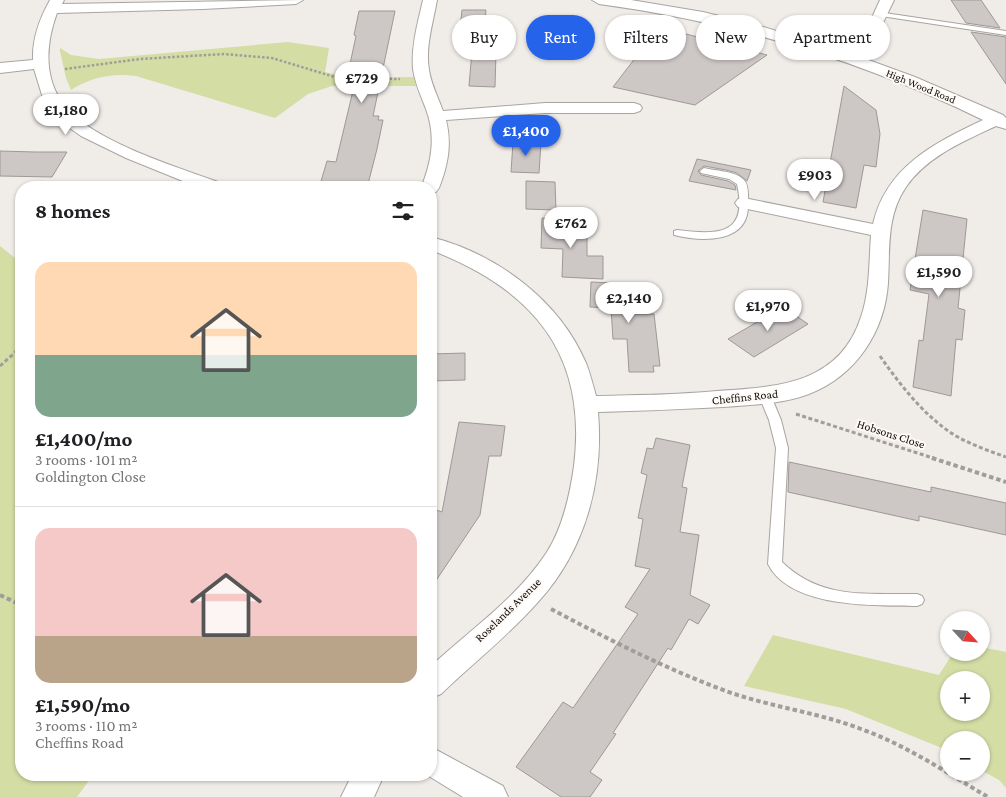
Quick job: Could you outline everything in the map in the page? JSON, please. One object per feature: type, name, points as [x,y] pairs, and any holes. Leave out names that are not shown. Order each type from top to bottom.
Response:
[{"type":"street","points":[[200,181],[124,151],[70,120],[58,108],[41,69],[41,37],[44,25],[54,4],[203,5],[296,0]]},
{"type":"street","points":[[430,0],[421,50],[424,79],[441,129],[437,170],[433,181]]},
{"type":"street","name":"High Wood Road","points":[[599,0],[653,4],[775,37]]},
{"type":"street","points":[[881,14],[887,0]]},
{"type":"street","name":"High Wood Road","points":[[851,60],[917,84],[1001,122]]},
{"type":"street","points":[[0,68],[41,69]]},
{"type":"street","points":[[437,116],[546,108],[634,108]]},
{"type":"street","name":"Cheffins Road","points":[[587,404],[767,401],[786,392],[821,380],[847,359],[865,335],[877,299],[880,232],[891,198],[905,176],[940,148],[1001,122]]},
{"type":"street","points":[[744,204],[880,232]]},
{"type":"street","name":"Roselands Avenue","points":[[437,245],[456,252],[498,273],[516,285],[546,315],[573,355],[579,371],[587,404],[588,448],[586,469],[576,512],[556,558],[527,595],[437,679]]},
{"type":"street","points":[[437,765],[492,797]]},
{"type":"street","points":[[357,797],[366,781]]},
{"type":"lane","points":[[881,14],[1006,33]]},
{"type":"lane","points":[[677,233],[708,237],[726,234],[733,230],[742,219],[744,204],[743,186],[738,179],[704,171]]},
{"type":"lane","points":[[767,401],[779,433],[782,448],[775,564],[790,580],[820,593],[856,599],[917,600]]},
{"type":"path","points":[[41,69],[140,59],[224,54],[272,58],[338,78],[424,79]]},
{"type":"path","points":[[865,335],[900,384],[937,422],[956,436],[1006,457]]},
{"type":"path","points":[[1,364],[15,352]]},
{"type":"path","name":"Hobsons Close","points":[[767,401],[1006,482]]},
{"type":"path","points":[[0,595],[15,602]]},
{"type":"path","points":[[527,595],[596,634],[723,690],[742,697],[834,719],[886,740],[938,767],[988,797]]},
{"type":"green space","points":[[288,42],[329,48],[325,72],[351,78],[414,77],[416,86],[332,86],[308,94],[275,118],[136,76],[102,77],[71,90],[66,78],[60,51],[60,48],[71,55],[99,59]]},
{"type":"green space","points":[[0,246],[15,258],[15,781],[89,781],[77,797],[0,797]]},
{"type":"green space","points":[[773,635],[939,675],[940,673],[940,721],[990,721],[990,671],[942,671],[948,661],[990,661],[990,649],[1006,652],[1006,788],[999,780],[990,775],[990,731],[940,731],[940,747],[846,709],[744,686]]},
{"type":"building","points":[[951,0],[981,0],[1000,28],[966,23]]},
{"type":"building","points":[[462,10],[486,10],[485,15],[461,15]]},
{"type":"building","points":[[359,11],[395,11],[373,116],[379,116],[378,120],[383,120],[377,149],[369,181],[321,181],[327,161],[336,162],[356,78],[347,78],[356,36],[354,35]]},
{"type":"building","points":[[971,32],[1006,37],[1006,84]]},
{"type":"building","points":[[686,34],[696,37],[696,60],[760,60],[695,105],[613,87],[634,60],[686,60]]},
{"type":"building","points":[[471,60],[496,60],[495,87],[469,86]]},
{"type":"building","points":[[844,86],[876,110],[880,134],[876,167],[864,165],[856,208],[823,202]]},
{"type":"building","points":[[513,142],[541,142],[539,173],[511,172]]},
{"type":"building","points":[[0,151],[67,152],[52,177],[0,176]]},
{"type":"building","points":[[697,159],[751,170],[747,181],[737,173],[726,170],[704,166],[698,171],[701,175],[728,181],[735,185],[736,190],[689,181]]},
{"type":"building","points":[[526,181],[555,182],[556,210],[526,209]]},
{"type":"building","points":[[923,210],[967,219],[958,308],[965,310],[962,340],[956,339],[951,396],[913,387],[919,340],[923,341],[929,294],[910,290]]},
{"type":"building","points":[[542,218],[572,218],[572,236],[587,236],[587,256],[603,256],[603,279],[562,277],[563,249],[541,248]]},
{"type":"building","points":[[591,282],[633,284],[635,314],[654,314],[660,366],[653,366],[654,372],[629,372],[627,339],[613,339],[611,308],[590,307]]},
{"type":"building","points":[[783,307],[808,324],[754,357],[728,339]]},
{"type":"building","points":[[465,353],[465,380],[437,381],[437,354]]},
{"type":"building","points":[[459,422],[505,426],[501,456],[489,456],[480,515],[437,579],[437,510],[442,512]]},
{"type":"building","points":[[656,438],[690,445],[682,487],[687,488],[680,532],[699,535],[690,595],[710,605],[698,624],[689,619],[671,650],[668,648],[613,733],[616,734],[590,772],[602,780],[590,797],[561,797],[516,767],[563,702],[573,708],[638,614],[625,607],[650,569],[635,566],[643,519],[638,518],[647,475],[641,473],[647,448],[653,449]]},
{"type":"building","points":[[789,462],[931,492],[931,487],[1006,503],[1006,535],[919,516],[919,521],[788,492]]}]
